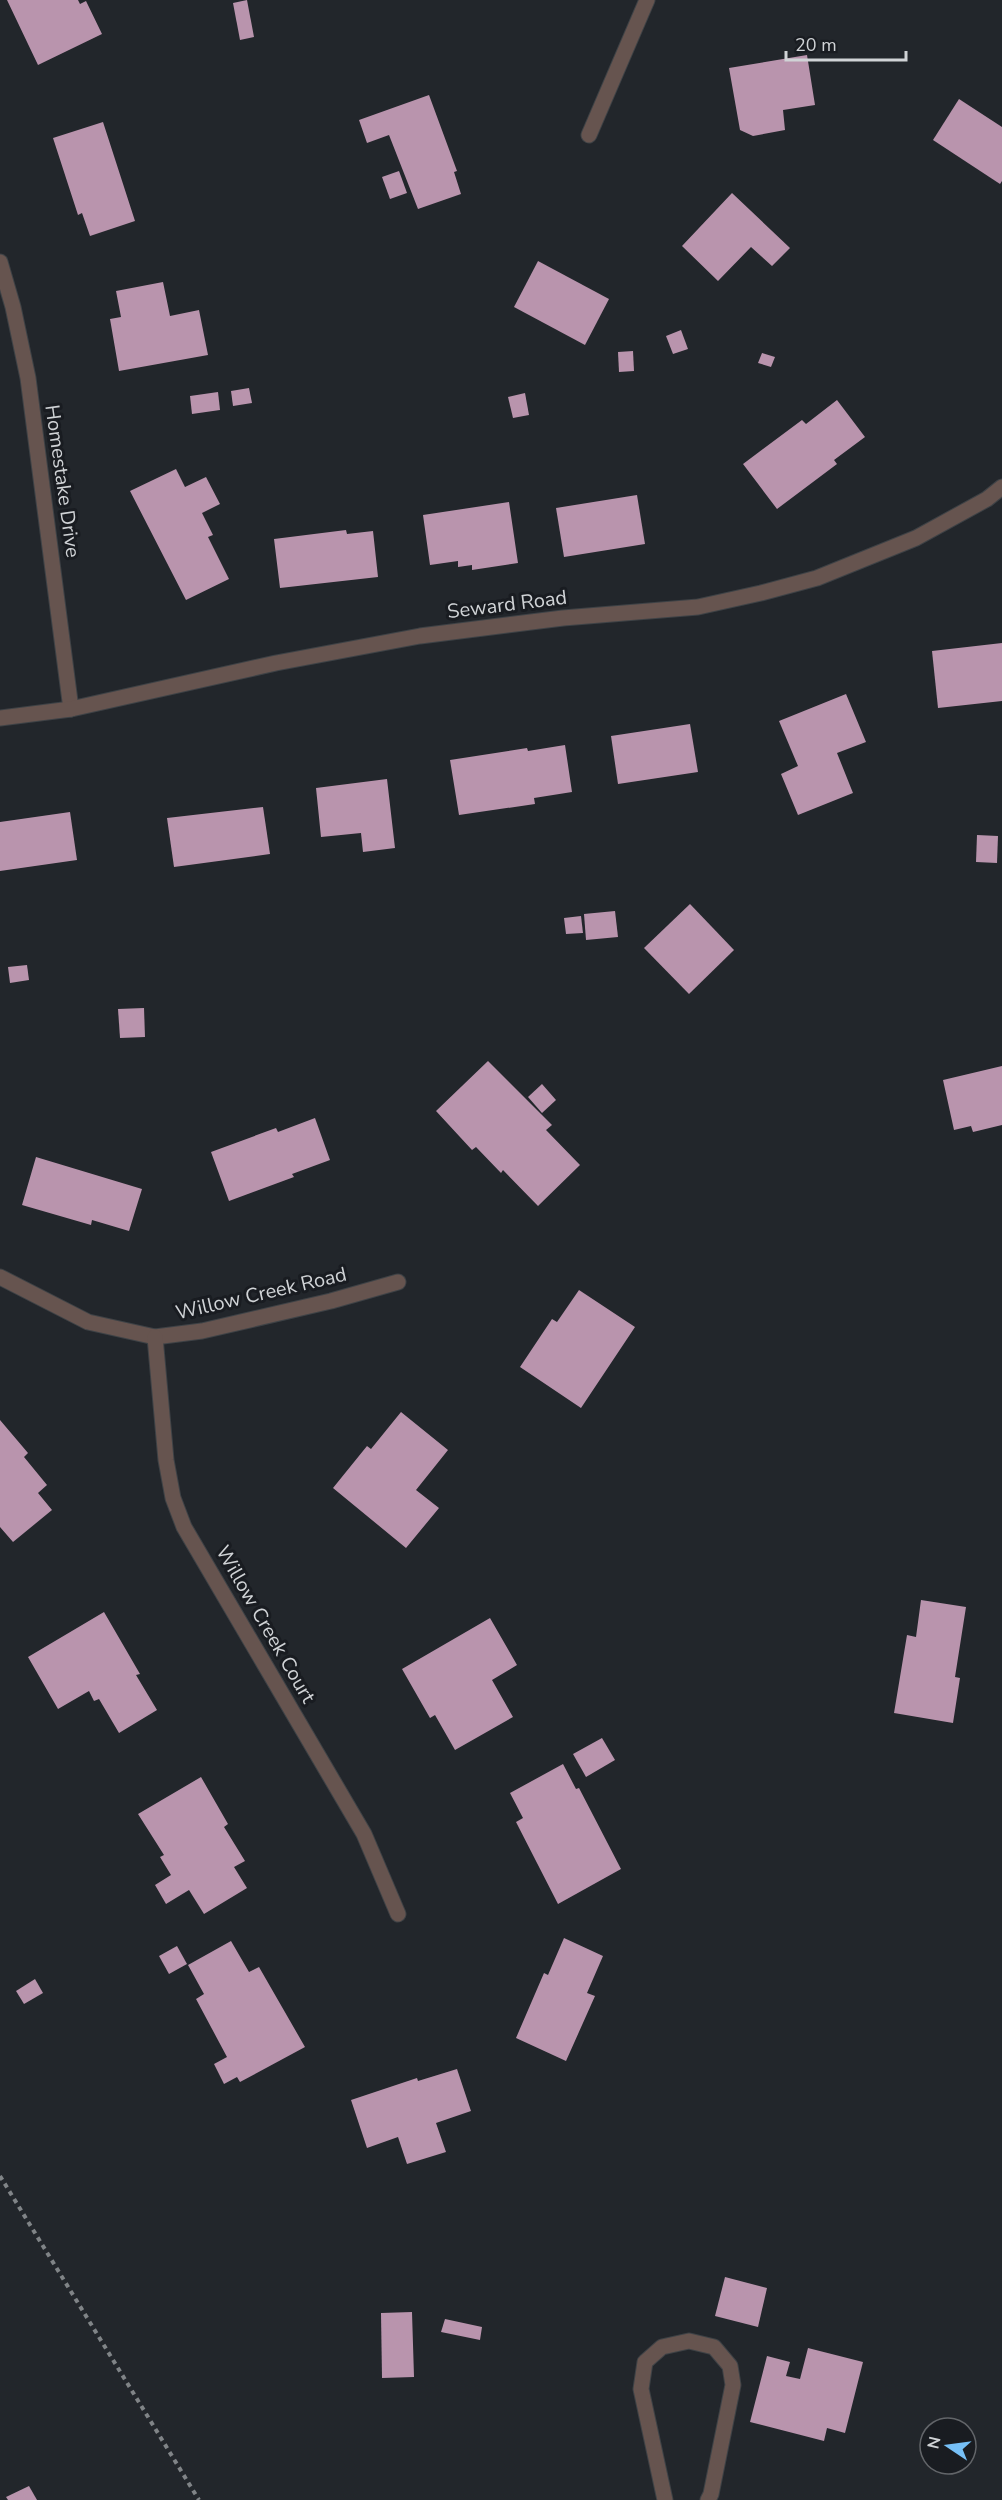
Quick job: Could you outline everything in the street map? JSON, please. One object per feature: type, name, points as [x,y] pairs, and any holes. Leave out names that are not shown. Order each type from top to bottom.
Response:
[{"type":"street","points":[[589,135],[647,0]]},
{"type":"street","name":"Homestake Drive","points":[[0,262],[13,307],[28,378],[71,709]]},
{"type":"street","name":"Seward Road","points":[[0,718],[71,709],[276,663],[420,636],[563,618],[698,607],[761,593],[817,578],[916,538],[987,499],[1002,487]]},
{"type":"street","name":"Willow Creek Road","points":[[0,1277],[88,1322],[155,1337],[235,1324],[398,1282]]},
{"type":"street","name":"Willow Creek Court","points":[[155,1337],[161,1382],[166,1460],[173,1498],[184,1527],[364,1834],[398,1914]]},
{"type":"street","points":[[665,2500],[641,2389],[645,2362],[662,2347],[689,2342],[714,2347],[730,2366],[733,2385],[708,2500]]},
{"type":"path","points":[[0,2176],[199,2500]]},
{"type":"building","points":[[7,0],[78,0],[80,4],[86,1],[102,34],[38,65]]},
{"type":"building","points":[[247,0],[254,37],[240,40],[233,3]]},
{"type":"building","points":[[807,55],[815,105],[783,110],[785,130],[753,136],[740,130],[729,68]]},
{"type":"building","points":[[429,95],[457,171],[454,172],[461,194],[418,209],[389,135],[367,143],[359,120]]},
{"type":"building","points":[[959,99],[1002,127],[1002,181],[1000,184],[933,140]]},
{"type":"building","points":[[103,122],[135,221],[90,236],[82,213],[78,215],[53,138]]},
{"type":"building","points":[[399,171],[407,193],[390,199],[382,177]]},
{"type":"building","points":[[732,193],[790,248],[772,266],[751,247],[718,281],[682,246]]},
{"type":"building","points":[[538,261],[609,299],[585,345],[514,307]]},
{"type":"building","points":[[163,282],[170,316],[199,310],[208,355],[119,371],[110,319],[121,317],[116,291]]},
{"type":"building","points":[[681,330],[688,349],[673,354],[666,336]]},
{"type":"building","points":[[633,351],[634,371],[619,372],[618,352]]},
{"type":"building","points":[[762,353],[775,357],[771,367],[758,363]]},
{"type":"building","points":[[249,388],[252,403],[233,406],[231,391]]},
{"type":"building","points":[[218,392],[220,410],[192,414],[190,396]]},
{"type":"building","points":[[525,393],[529,415],[513,418],[508,397]]},
{"type":"building","points":[[837,400],[865,437],[834,460],[837,464],[777,509],[743,464],[802,420],[806,424]]},
{"type":"building","points":[[176,469],[185,487],[206,477],[220,504],[202,513],[213,535],[208,537],[229,579],[186,600],[130,491]]},
{"type":"building","points":[[637,495],[645,544],[564,557],[556,508]]},
{"type":"building","points":[[509,502],[518,563],[472,570],[472,565],[458,567],[458,561],[430,565],[423,515]]},
{"type":"building","points":[[346,530],[347,534],[373,531],[378,577],[280,588],[274,539]]},
{"type":"building","points":[[1002,643],[1002,701],[938,708],[932,651]]},
{"type":"building","points":[[846,694],[866,742],[837,753],[853,793],[798,815],[781,774],[798,766],[779,721]]},
{"type":"building","points":[[690,724],[698,772],[618,784],[611,736]]},
{"type":"building","points":[[565,745],[572,792],[534,798],[535,804],[459,815],[450,760],[527,748],[528,751]]},
{"type":"building","points":[[387,779],[395,848],[363,852],[361,833],[321,837],[316,788]]},
{"type":"building","points":[[263,807],[270,854],[174,867],[167,818]]},
{"type":"building","points":[[70,812],[77,860],[0,871],[0,822]]},
{"type":"building","points":[[977,835],[998,836],[997,863],[976,862]]},
{"type":"building","points":[[690,904],[734,950],[689,994],[644,948]]},
{"type":"building","points":[[615,911],[618,937],[586,940],[584,914]]},
{"type":"building","points":[[581,916],[583,933],[566,934],[564,918]]},
{"type":"building","points":[[27,965],[29,980],[10,983],[8,967]]},
{"type":"building","points":[[144,1008],[145,1037],[120,1038],[118,1009]]},
{"type":"building","points":[[488,1061],[552,1125],[546,1130],[580,1165],[538,1206],[503,1170],[501,1173],[476,1147],[472,1150],[436,1111]]},
{"type":"building","points":[[1002,1066],[1002,1125],[973,1132],[971,1126],[954,1130],[943,1080]]},
{"type":"building","points":[[542,1084],[556,1100],[542,1113],[528,1097]]},
{"type":"building","points":[[315,1118],[330,1160],[292,1174],[294,1177],[229,1201],[211,1152],[276,1128],[278,1132]]},
{"type":"building","points":[[36,1157],[142,1189],[129,1231],[92,1220],[91,1225],[22,1205]]},
{"type":"building","points":[[579,1290],[635,1327],[581,1408],[520,1367],[552,1319],[557,1322]]},
{"type":"building","points":[[401,1412],[448,1450],[416,1490],[439,1508],[406,1548],[333,1488],[367,1446],[371,1449]]},
{"type":"building","points":[[0,1420],[28,1453],[24,1457],[47,1485],[38,1493],[52,1510],[13,1542],[0,1527]]},
{"type":"building","points":[[921,1600],[966,1607],[955,1677],[960,1678],[953,1723],[894,1713],[907,1635],[916,1637]]},
{"type":"building","points":[[104,1612],[140,1674],[136,1675],[157,1710],[119,1733],[99,1699],[94,1701],[89,1691],[58,1709],[28,1657]]},
{"type":"building","points":[[490,1618],[517,1665],[492,1680],[513,1717],[455,1750],[435,1715],[430,1718],[402,1669]]},
{"type":"building","points":[[602,1738],[615,1760],[586,1777],[573,1754]]},
{"type":"building","points":[[563,1764],[576,1789],[579,1788],[621,1869],[558,1904],[516,1822],[523,1818],[510,1793]]},
{"type":"building","points":[[201,1777],[228,1824],[224,1827],[245,1861],[234,1867],[247,1888],[204,1914],[189,1890],[166,1904],[155,1885],[171,1875],[160,1857],[164,1855],[138,1814]]},
{"type":"building","points":[[564,1938],[603,1956],[587,1993],[595,1996],[566,2061],[516,2038],[544,1973],[548,1975]]},
{"type":"building","points":[[231,1941],[249,1972],[259,1967],[305,2047],[240,2082],[237,2077],[224,2084],[214,2064],[227,2057],[196,1999],[204,1994],[188,1965]]},
{"type":"building","points":[[177,1946],[187,1964],[169,1974],[159,1956]]},
{"type":"building","points":[[35,1979],[43,1993],[24,2004],[16,1991]]},
{"type":"building","points":[[457,2069],[471,2111],[436,2123],[446,2152],[407,2164],[398,2137],[367,2148],[351,2100],[417,2078],[418,2081]]},
{"type":"building","points":[[725,2277],[767,2288],[758,2327],[715,2316]]},
{"type":"building","points":[[412,2312],[414,2377],[382,2378],[381,2313]]},
{"type":"building","points":[[445,2319],[482,2327],[480,2340],[441,2332]]},
{"type":"building","points":[[808,2348],[863,2362],[845,2433],[827,2428],[824,2441],[750,2422],[767,2356],[790,2362],[786,2376],[800,2379]]},
{"type":"building","points":[[29,2486],[37,2500],[8,2500],[6,2497]]}]
